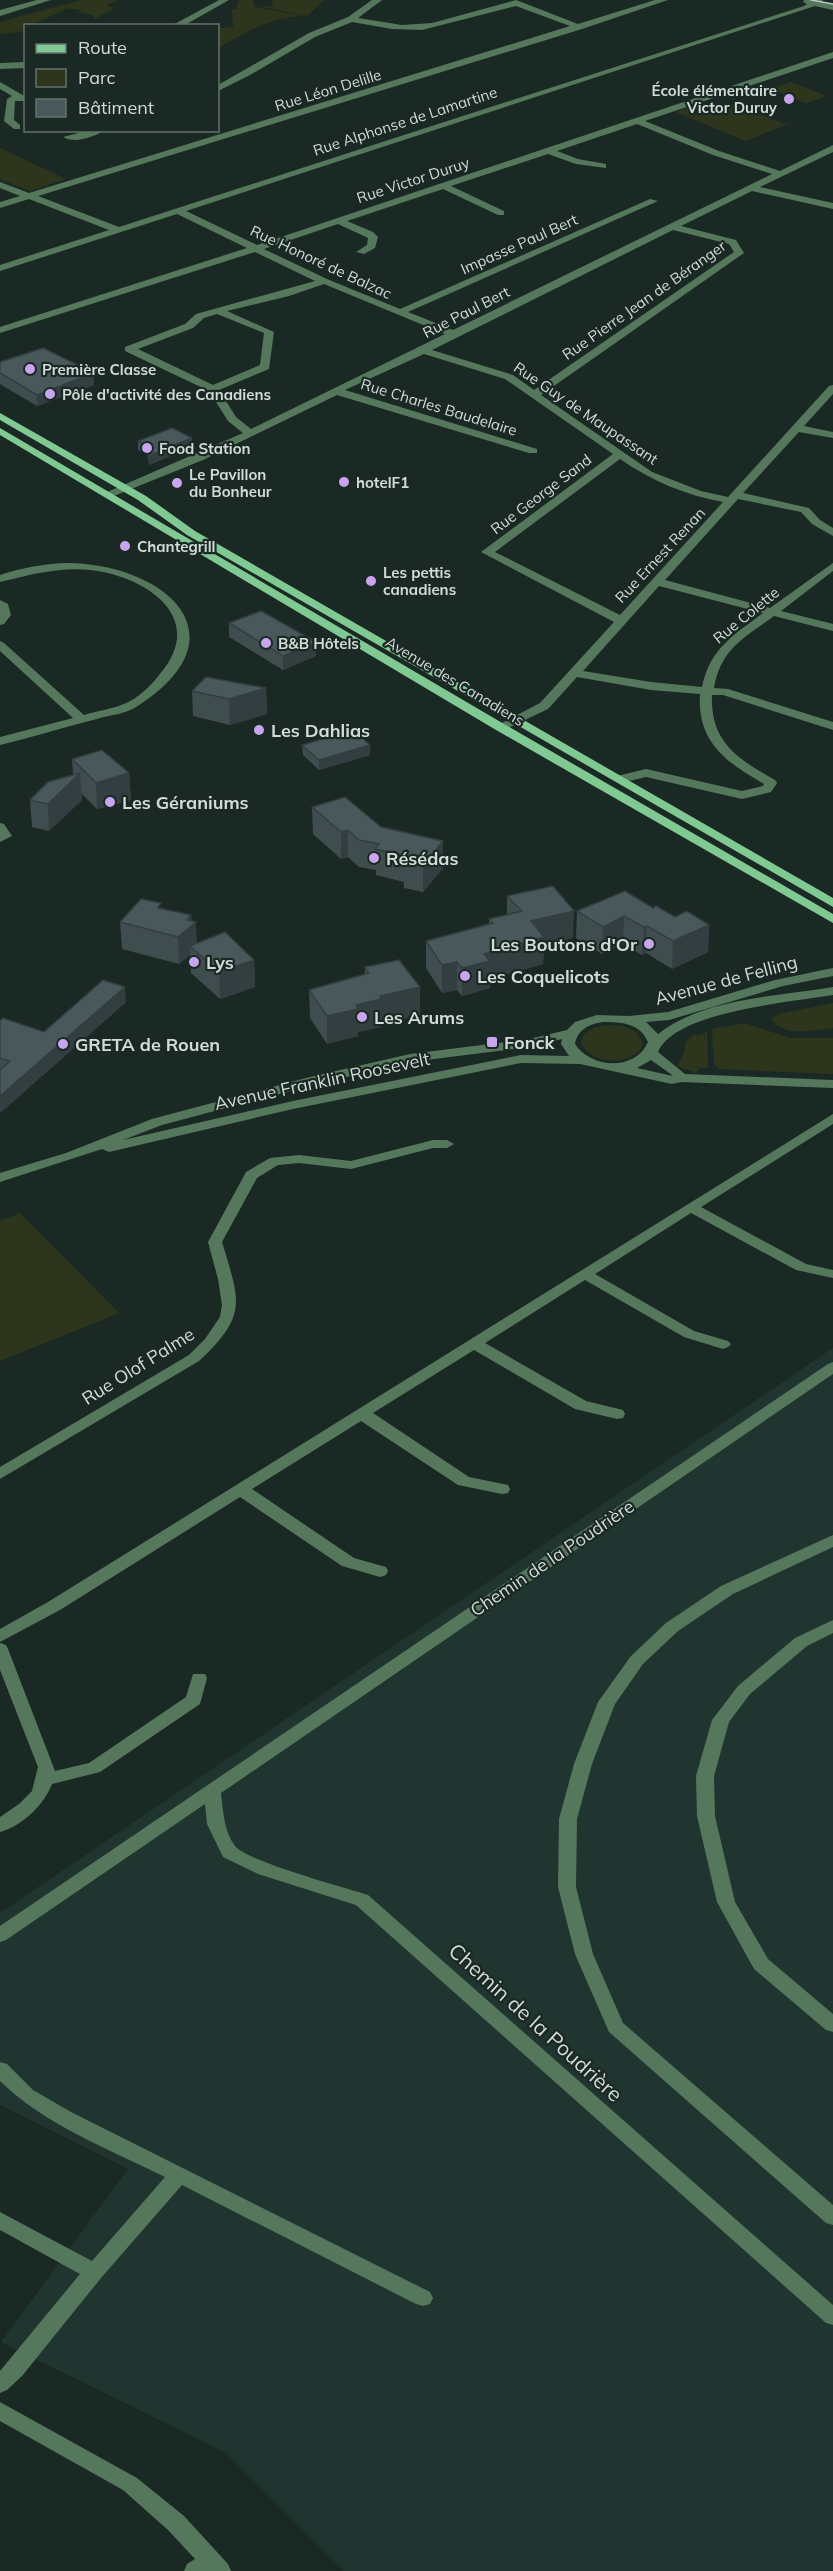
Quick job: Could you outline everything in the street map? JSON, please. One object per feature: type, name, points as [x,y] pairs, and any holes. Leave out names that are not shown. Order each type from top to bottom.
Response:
[{"type":"main road","name":"Avenue des Canadiens","points":[[0,416],[126,489],[191,533],[833,903]]},
{"type":"main road","name":"Avenue des Canadiens","points":[[0,431],[500,727],[833,919]]},
{"type":"street","points":[[0,13],[47,0]]},
{"type":"street","points":[[179,24],[225,0]]},
{"type":"street","points":[[219,87],[317,32],[351,19],[378,0]]},
{"type":"street","name":"Rue Léon Delille","points":[[0,206],[664,0]]},
{"type":"street","points":[[798,0],[816,2],[833,8]]},
{"type":"street","name":"Rue Alphonse de Lamartine","points":[[0,268],[816,2]]},
{"type":"street","points":[[351,19],[381,26],[420,28],[516,3],[579,27]]},
{"type":"street","name":"Rue Victor Duruy","points":[[0,330],[255,249],[833,55]]},
{"type":"street","points":[[0,66],[24,65]]},
{"type":"street","points":[[0,85],[21,98]]},
{"type":"street","points":[[17,127],[9,121],[11,99],[21,98]]},
{"type":"street","points":[[638,121],[716,153],[781,174]]},
{"type":"street","points":[[68,137],[79,137],[95,132]]},
{"type":"street","name":"Rue Paul Bert","points":[[109,495],[249,433],[424,351],[453,334],[833,148]]},
{"type":"street","points":[[549,151],[576,161],[603,166]]},
{"type":"street","points":[[0,185],[119,230]]},
{"type":"street","points":[[444,186],[501,213]]},
{"type":"street","points":[[751,188],[833,206]]},
{"type":"street","name":"Impasse Paul Bert","points":[[398,313],[653,201]]},
{"type":"street","name":"Rue Honoré de Balzac","points":[[178,211],[324,280],[398,313],[453,334]]},
{"type":"street","points":[[339,221],[373,237],[372,246],[361,252]]},
{"type":"street","name":"Rue Pierre Jean de Béranger","points":[[535,394],[739,253],[733,242],[672,227]]},
{"type":"street","points":[[249,433],[232,419],[213,389],[129,349],[189,326],[200,316],[269,296],[285,294],[324,280]]},
{"type":"street","points":[[213,389],[265,368],[269,332],[217,311]]},
{"type":"street","name":"Rue Guy de Maupassant","points":[[424,351],[492,370],[535,394],[619,455],[665,482],[734,498],[805,510],[816,522],[833,533]]},
{"type":"street","name":"Rue Ernest Renan","points":[[500,727],[544,706],[833,388]]},
{"type":"street","name":"Rue Charles Baudelaire","points":[[336,391],[533,451]]},
{"type":"street","points":[[796,428],[833,435]]},
{"type":"street","name":"Rue George Sand","points":[[619,455],[504,542],[487,552],[622,621]]},
{"type":"street","name":"Rue Colette","points":[[621,779],[645,773],[742,795],[767,789],[771,783],[749,770],[720,746],[706,718],[706,690],[715,662],[726,646],[833,566]]},
{"type":"street","points":[[0,579],[16,573],[56,567],[103,569],[135,578],[158,590],[178,608],[184,630],[183,649],[170,674],[147,695],[130,706],[0,741]]},
{"type":"street","points":[[658,582],[833,628]]},
{"type":"street","points":[[0,603],[4,606],[5,615],[0,622]]},
{"type":"street","points":[[0,645],[82,718]]},
{"type":"street","points":[[575,673],[651,686],[723,692],[833,726]]},
{"type":"street","name":"Avenue de Felling","points":[[628,1020],[669,1016],[780,983],[833,972]]},
{"type":"street","name":"Avenue de Felling","points":[[653,1048],[679,1025],[704,1016],[833,991]]},
{"type":"street","points":[[681,1078],[653,1048],[645,1027],[628,1020],[596,1019],[582,1023],[570,1033],[569,1047],[583,1060],[596,1065],[618,1067],[672,1080],[681,1078],[833,1084]]},
{"type":"street","name":"Avenue Franklin Roosevelt","points":[[0,1178],[71,1156],[157,1122],[310,1081],[410,1058],[529,1043],[570,1033]]},
{"type":"street","points":[[618,1067],[641,1061],[653,1048]]},
{"type":"street","name":"Avenue Franklin Roosevelt","points":[[71,1156],[293,1105],[521,1059],[583,1060]]},
{"type":"street","points":[[0,1636],[54,1606],[833,1118]]},
{"type":"street","name":"Rue Olof Palme","points":[[0,1474],[194,1358],[214,1341],[226,1323],[231,1303],[215,1242],[251,1175],[275,1161],[299,1159],[351,1165],[433,1144],[447,1144]]},
{"type":"street","points":[[690,1207],[801,1267],[831,1274]]},
{"type":"street","points":[[585,1274],[689,1334],[723,1344]]},
{"type":"street","points":[[473,1343],[581,1405],[617,1414]]},
{"type":"street","name":"Chemin de la Poudrière","points":[[0,1935],[833,1367]]},
{"type":"street","points":[[362,1413],[464,1481],[502,1489]]},
{"type":"street","points":[[240,1489],[348,1562],[380,1571]]},
{"type":"street","points":[[833,1540],[727,1590],[672,1628],[637,1660],[607,1702],[583,1764],[568,1819],[567,1887],[584,1954],[616,2027],[833,2217]]},
{"type":"street","points":[[833,1626],[801,1642],[744,1690],[721,1720],[705,1776],[705,1806],[726,1902],[761,1964],[833,2025]]},
{"type":"street","points":[[0,1649],[47,1767],[47,1779],[40,1795],[29,1807],[0,1826]]},
{"type":"street","points":[[47,1779],[94,1768],[194,1700],[199,1678]]},
{"type":"street","name":"Chemin de la Poudrière","points":[[212,1790],[216,1824],[229,1852],[264,1869],[362,1900],[833,2317]]},
{"type":"street","points":[[0,2069],[26,2095],[423,2298]]},
{"type":"street","points":[[7,2377],[94,2272],[179,2175]]},
{"type":"street","points":[[0,2220],[94,2272]]},
{"type":"street","points":[[0,2411],[129,2484],[176,2523],[208,2567]]},
{"type":"shaded area","points":[[833,1348],[833,2571],[344,2571],[226,2453],[1,2342],[128,2169],[0,2105],[0,1913]]},
{"type":"green space","points":[[81,0],[118,0],[106,6],[115,8],[99,16],[100,18],[94,19],[94,16],[78,12],[81,10],[68,8],[34,24],[24,24],[24,31],[0,34],[0,22]]},
{"type":"green space","points":[[239,0],[253,0],[254,7],[304,16],[270,22],[219,47],[219,28],[233,27],[232,9],[236,9]]},
{"type":"green space","points":[[272,0],[324,0],[307,16],[259,6],[273,6]]},
{"type":"green space","points":[[791,82],[827,96],[806,103],[770,89]]},
{"type":"green space","points":[[733,104],[784,124],[795,121],[745,141],[676,112],[695,105],[701,107],[690,111],[699,115]]},
{"type":"green space","points":[[0,148],[66,179],[30,191],[0,179]]},
{"type":"green space","points":[[833,1003],[833,1028],[808,1031],[790,1030],[782,1028],[771,1018],[779,1014]]},
{"type":"green space","points":[[744,1023],[790,1038],[833,1038],[833,1074],[718,1069],[714,1063],[712,1029]]},
{"type":"green space","points":[[612,1025],[627,1028],[639,1035],[643,1045],[638,1052],[622,1060],[612,1060],[594,1056],[586,1050],[581,1043],[584,1034],[595,1027]]},
{"type":"green space","points":[[707,1032],[708,1068],[700,1068],[696,1073],[677,1066],[687,1040],[696,1034],[698,1036]]},
{"type":"green space","points":[[20,1213],[119,1313],[0,1361],[0,1221]]},
{"type":"building","points":[[43,348],[94,373],[37,395],[0,373],[0,362]]},
{"type":"building","points":[[172,428],[192,438],[148,456],[150,447],[138,441]]},
{"type":"building","points":[[261,611],[316,642],[283,656],[229,623]]},
{"type":"building","points":[[206,677],[266,688],[229,699],[192,691]]},
{"type":"building","points":[[353,730],[370,745],[319,760],[302,745]]},
{"type":"building","points":[[102,750],[129,773],[96,783],[72,759]]},
{"type":"building","points":[[80,773],[48,804],[30,800],[48,782]]},
{"type":"building","points":[[345,797],[381,827],[443,841],[423,866],[404,861],[407,856],[375,849],[379,844],[359,840],[348,830],[341,832],[312,807]]},
{"type":"building","points":[[553,886],[574,911],[531,921],[544,937],[484,954],[490,961],[462,968],[457,962],[442,965],[426,941],[493,923],[489,919],[522,911],[507,896]]},
{"type":"building","points":[[625,891],[653,908],[656,906],[675,917],[687,911],[709,925],[673,941],[624,916],[603,927],[577,911]]},
{"type":"building","points":[[141,899],[161,903],[158,908],[191,915],[187,920],[196,922],[178,937],[120,922]]},
{"type":"building","points":[[225,932],[254,960],[219,972],[190,946]]},
{"type":"building","points":[[399,960],[420,987],[380,996],[381,999],[356,1005],[358,1009],[327,1016],[309,990],[369,973],[365,967]]},
{"type":"building","points":[[103,980],[125,987],[0,1096],[0,1070],[10,1061],[0,1058],[0,1021],[3,1018],[44,1032]]},
{"type":"tram line","points":[[811,0],[833,4]]},
{"type":"place","name":"École élémentaire Victor Duruy","points":[[789,99]]},
{"type":"place","name":"Première Classe","points":[[30,369]]},
{"type":"place","name":"Pôle d'activité des Canadiens","points":[[50,394]]},
{"type":"place","name":"Food Station","points":[[147,448]]},
{"type":"place","name":"hotelF1","points":[[344,482]]},
{"type":"place","name":"Le Pavillon du Bonheur","points":[[177,483]]},
{"type":"place","name":"Chantegrill","points":[[125,546]]},
{"type":"place","name":"Les pettis canadiens","points":[[371,581]]},
{"type":"place","name":"B&B Hôtels","points":[[266,643]]},
{"type":"place","name":"Les Dahlias","points":[[259,730]]},
{"type":"place","name":"Les Géraniums","points":[[110,802]]},
{"type":"place","name":"Résédas","points":[[374,858]]},
{"type":"place","name":"Les Boutons d'Or","points":[[649,944]]},
{"type":"place","name":"Lys","points":[[194,962]]},
{"type":"place","name":"Les Coquelicots","points":[[465,976]]},
{"type":"place","name":"Les Arums","points":[[362,1017]]},
{"type":"place","name":"Fonck","points":[[492,1042]]},
{"type":"place","name":"GRETA de Rouen","points":[[63,1044]]}]
